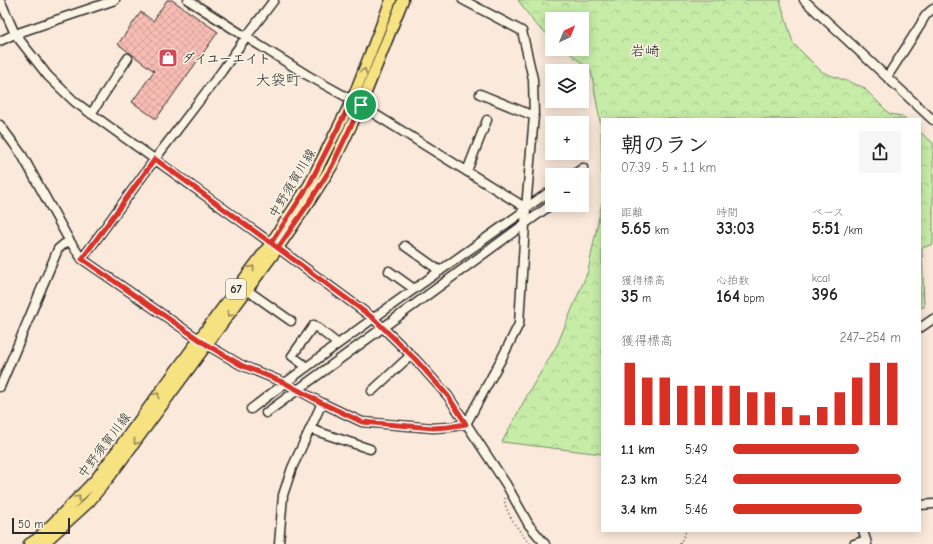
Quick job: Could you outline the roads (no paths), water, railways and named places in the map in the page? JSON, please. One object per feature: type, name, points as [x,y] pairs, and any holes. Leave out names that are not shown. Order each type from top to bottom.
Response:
[{"type":"main road","name":"中野須賀川線","points":[[43,544],[89,502],[111,475],[247,290],[309,185],[352,100],[392,0]]},
{"type":"main road","name":"中野須賀川線","points":[[29,544],[59,517],[96,479],[199,339],[311,200],[332,166],[361,105],[403,0]]},
{"type":"street","points":[[0,0],[15,34],[48,76],[75,102],[373,318],[411,354],[448,396],[506,484],[529,525],[545,544]]},
{"type":"street","points":[[0,41],[15,34],[115,0]]},
{"type":"street","points":[[188,0],[307,75],[361,105],[526,208]]},
{"type":"street","points":[[82,259],[274,0]]},
{"type":"street","points":[[463,0],[522,31],[533,79],[534,116],[526,208],[519,324],[466,424]]},
{"type":"street","points":[[804,0],[933,120]]},
{"type":"street","points":[[887,77],[923,19],[933,9]]},
{"type":"street","points":[[91,114],[128,58]]},
{"type":"street","points":[[480,94],[534,116]]},
{"type":"street","points":[[466,171],[487,120]]},
{"type":"street","points":[[0,125],[22,155],[69,240],[82,259],[207,345],[241,365],[285,383],[362,422],[433,428],[466,424]]},
{"type":"street","points":[[251,409],[373,318],[545,195]]},
{"type":"street","points":[[266,413],[545,209]]},
{"type":"street","points":[[0,387],[58,249],[69,240]]},
{"type":"street","points":[[405,246],[440,271]]},
{"type":"street","points":[[389,271],[414,290]]},
{"type":"street","points":[[247,290],[291,321]]},
{"type":"street","points":[[921,327],[933,319]]},
{"type":"street","points":[[307,367],[292,356],[314,325],[338,344]]},
{"type":"street","points":[[372,391],[411,354]]},
{"type":"street","points":[[279,544],[283,495],[292,468],[322,403]]},
{"type":"street","points":[[310,428],[370,449]]},
{"type":"street","points":[[921,506],[933,504]]},
{"type":"street","points":[[854,544],[867,542],[863,532]]},
{"type":"place","name":"ダイユーエイト","points":[[168,58]]},
{"type":"district","name":"岩崎","points":[[645,51]]},
{"type":"district","name":"大袋町","points":[[278,80]]}]
